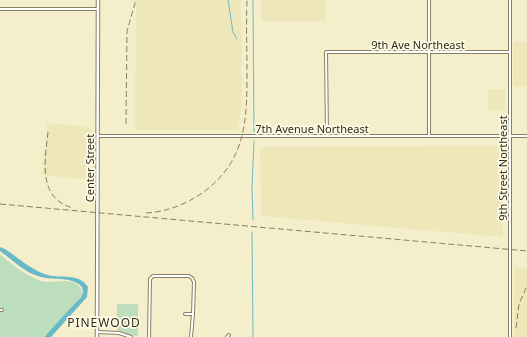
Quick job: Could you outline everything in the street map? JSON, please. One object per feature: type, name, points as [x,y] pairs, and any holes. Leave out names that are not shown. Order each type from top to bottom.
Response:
[{"type":"main road","name":"Center Street","points":[[97,337],[98,0]]},
{"type":"street","points":[[429,0],[429,135]]},
{"type":"street","name":"9th Street Northeast","points":[[510,0],[510,337]]},
{"type":"street","points":[[0,8],[98,9]]},
{"type":"street","name":"9th Ave Northeast","points":[[327,136],[326,52],[510,52]]},
{"type":"street","name":"7th Avenue Northeast","points":[[98,136],[527,136]]},
{"type":"street","points":[[149,337],[151,276],[189,276],[192,278],[194,282],[191,337]]},
{"type":"street","points":[[185,314],[193,314]]},
{"type":"street","points":[[97,332],[119,333],[132,337]]},
{"type":"shaded area","points":[[136,0],[241,0],[242,103],[238,130],[135,130]]},
{"type":"shaded area","points":[[261,0],[326,0],[326,21],[261,21]]},
{"type":"shaded area","points":[[513,42],[527,42],[527,87],[513,87]]},
{"type":"shaded area","points":[[488,89],[505,89],[505,110],[488,110]]},
{"type":"shaded area","points":[[47,123],[92,127],[91,180],[42,175]]},
{"type":"shaded area","points":[[503,146],[503,237],[261,216],[260,147]]},
{"type":"shaded area","points":[[514,268],[527,269],[527,337],[514,337]]},
{"type":"green space","points":[[0,254],[19,269],[36,279],[45,282],[72,282],[80,287],[82,293],[76,303],[43,337],[0,337]]},
{"type":"green space","points":[[117,304],[138,304],[138,336],[130,335],[117,330]]},
{"type":"water","points":[[0,247],[42,273],[53,276],[80,279],[88,287],[87,297],[51,337],[44,337],[81,297],[83,292],[82,287],[70,280],[39,277],[22,268],[0,251]]},
{"type":"waterway","points":[[228,0],[233,32],[237,39]]},
{"type":"waterway","points":[[253,0],[254,132]]},
{"type":"waterway","points":[[253,220],[252,188],[254,141]]},
{"type":"waterway","points":[[252,232],[253,337]]},
{"type":"railway","points":[[126,124],[127,31],[136,0]]},
{"type":"railway","points":[[146,213],[169,209],[198,196],[219,179],[229,166],[236,152],[245,123],[247,90],[247,0]]},
{"type":"railway","points":[[48,132],[45,166],[48,187],[53,196],[61,203],[73,208]]},
{"type":"railway","points":[[0,204],[527,251]]},
{"type":"railway","points":[[516,328],[519,304],[527,286]]},
{"type":"district","name":"PINEWOOD","points":[[104,322]]}]
